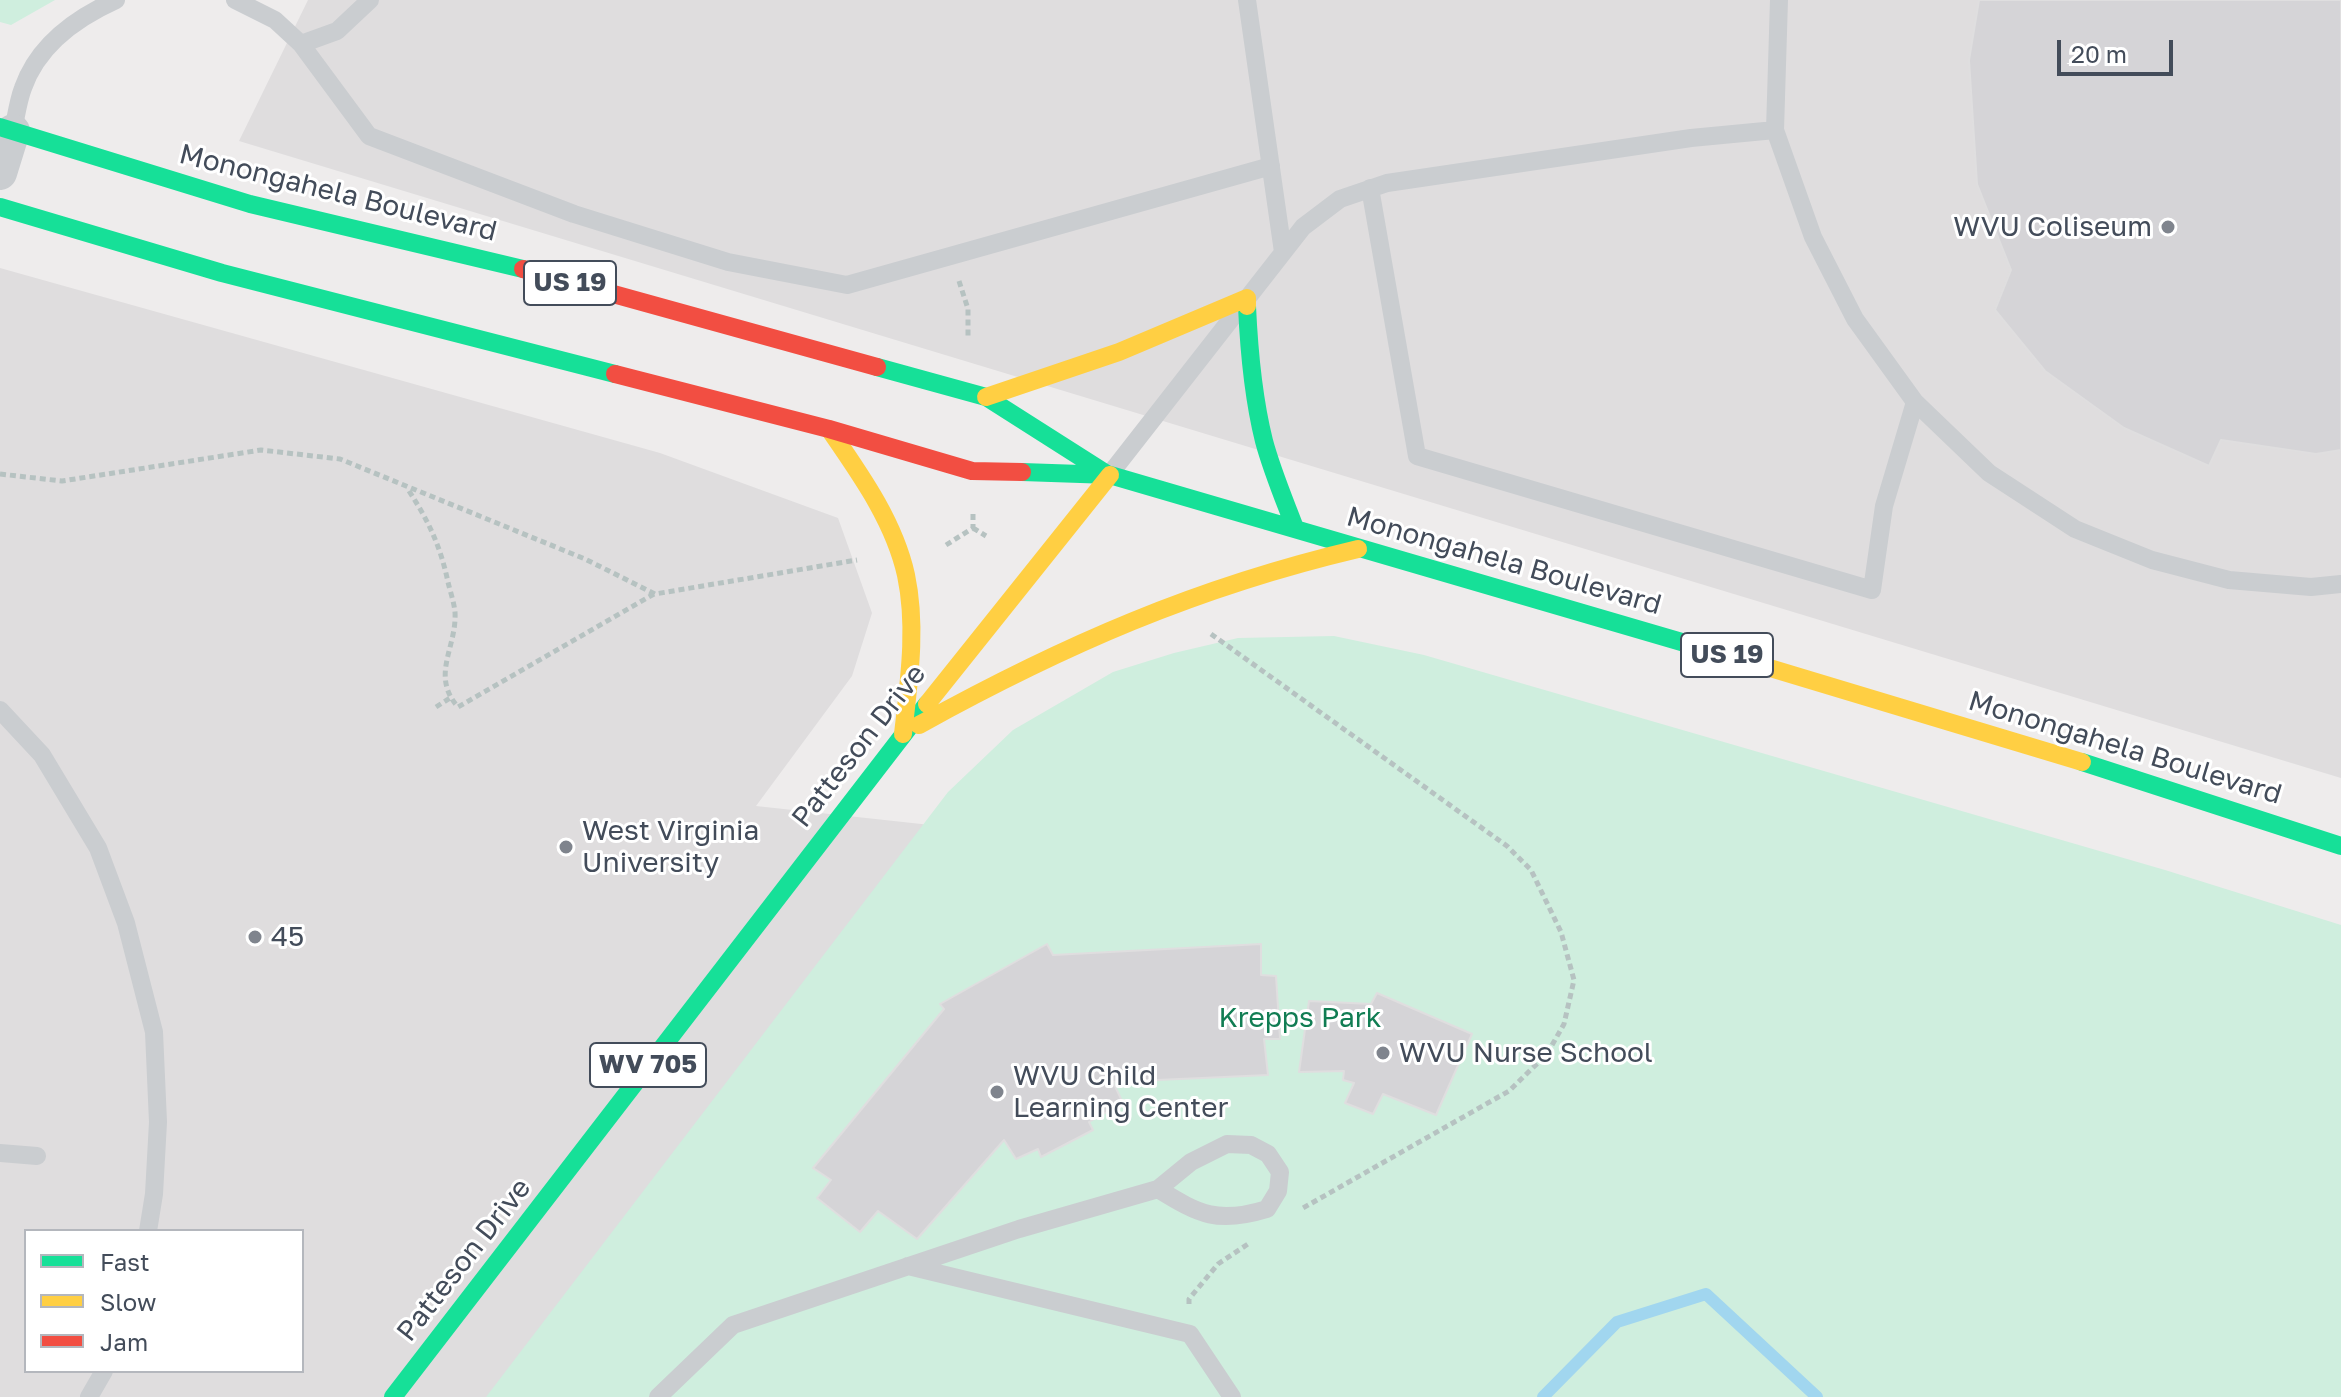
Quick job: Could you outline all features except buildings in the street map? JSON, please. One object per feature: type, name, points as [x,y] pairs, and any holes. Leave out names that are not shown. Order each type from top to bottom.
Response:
[{"type":"main road","name":"Monongahela Boulevard","points":[[6,129],[250,204],[482,258],[986,397],[1110,475]]},
{"type":"main road","name":"Monongahela Boulevard","points":[[0,207],[222,273],[829,429],[972,471],[1110,475],[1358,549],[1565,606],[2173,790],[2341,846]]},
{"type":"main road","points":[[986,397],[1119,352],[1247,298],[1249,353],[1264,442],[1295,528]]},
{"type":"main road","points":[[829,429],[866,481],[900,553],[907,583],[911,632],[903,734]]},
{"type":"main road","name":"Patteson Drive","points":[[393,1397],[903,734],[1110,475]]},
{"type":"main road","points":[[903,734],[1012,673],[1170,606],[1246,578],[1358,549]]},
{"type":"street","points":[[0,173],[6,129]]},
{"type":"lane","points":[[6,129],[39,54],[85,14],[116,0]]},
{"type":"lane","points":[[235,0],[275,20],[301,44],[369,136],[574,214],[728,262],[847,285],[1271,166]]},
{"type":"lane","points":[[301,44],[337,31],[370,0]]},
{"type":"lane","points":[[1247,0],[1283,252]]},
{"type":"lane","points":[[1779,0],[1775,130],[1813,237],[1848,305],[1915,402],[1989,473],[2075,529],[2152,560],[2229,580],[2311,587],[2341,584]]},
{"type":"lane","points":[[1110,475],[1303,227],[1340,199],[1387,183],[1691,138],[1775,130]]},
{"type":"lane","points":[[1370,188],[1417,456],[1872,590],[1884,506],[1915,402]]},
{"type":"lane","points":[[0,710],[42,755],[98,848],[126,923],[154,1032],[158,1122],[154,1194],[148,1229]]},
{"type":"lane","points":[[658,1397],[733,1325],[1019,1229],[1158,1189],[1191,1162],[1227,1144],[1251,1145],[1268,1154],[1280,1172],[1278,1191],[1267,1209],[1247,1215],[1212,1217],[1158,1189]]},
{"type":"lane","points":[[0,1153],[37,1156]]},
{"type":"lane","points":[[907,1266],[1190,1334],[1232,1397]]},
{"type":"lane","points":[[89,1397],[103,1373]]},
{"type":"path","points":[[950,256],[968,309],[968,339]]},
{"type":"path","points":[[0,474],[62,481],[261,450],[340,459],[585,559],[655,594]]},
{"type":"path","points":[[407,488],[426,516],[440,546],[455,613],[444,675],[445,689],[458,707],[655,594],[860,559]]},
{"type":"path","points":[[973,503],[973,528]]},
{"type":"path","points":[[973,528],[986,536]]},
{"type":"path","points":[[946,545],[973,528]]},
{"type":"path","points":[[1207,631],[1507,846],[1531,870],[1561,932],[1574,980],[1564,1024],[1547,1054],[1509,1091],[1298,1212]]},
{"type":"path","points":[[436,707],[450,698]]},
{"type":"path","points":[[1190,1334],[1189,1299],[1218,1264],[1258,1238]]},
{"type":"shaded area","points":[[308,0],[2341,0],[2341,778],[239,141]]},
{"type":"shaded area","name":"West Virginia University","points":[[0,268],[660,453],[838,518],[872,613],[852,676],[756,806],[1509,888],[487,1397],[0,1397]]},
{"type":"green space","points":[[0,0],[55,0],[11,25],[0,22]]},
{"type":"green space","name":"Krepps Park","points":[[1334,636],[1424,655],[2165,870],[2341,925],[2341,1397],[486,1397],[948,792],[1013,730],[1113,672],[1174,653],[1238,638]]},
{"type":"waterway","points":[[1543,1397],[1617,1322],[1706,1294],[1817,1397]]},
{"type":"traffic: fast","points":[[0,127],[250,204],[523,269]]},
{"type":"traffic: fast","points":[[0,207],[222,273],[615,374]]},
{"type":"traffic: fast","points":[[1247,306],[1252,374],[1260,424],[1295,528]]},
{"type":"traffic: fast","points":[[877,367],[986,397],[1107,474]]},
{"type":"traffic: fast","points":[[1022,472],[1110,475],[1750,662]]},
{"type":"traffic: fast","points":[[393,1397],[927,704]]},
{"type":"traffic: fast","points":[[2082,762],[2341,846]]},
{"type":"traffic: slow","points":[[986,397],[1119,352],[1247,298],[1247,306]]},
{"type":"traffic: slow","points":[[829,429],[885,517],[906,575],[911,634],[903,734]]},
{"type":"traffic: slow","points":[[927,704],[1110,475]]},
{"type":"traffic: slow","points":[[919,725],[1026,669],[1132,621],[1242,581],[1358,549]]},
{"type":"traffic: slow","points":[[1750,662],[2082,762]]},
{"type":"traffic: jam","points":[[523,269],[877,367]]},
{"type":"traffic: jam","points":[[615,374],[829,429],[972,471],[1022,472]]},
{"type":"place","name":"WVU Coliseum","points":[[2168,227]]},
{"type":"place","name":"West Virginia University","points":[[566,847]]},
{"type":"place","name":"45","points":[[255,937]]},
{"type":"place","name":"WVU Nurse School","points":[[1383,1053]]},
{"type":"place","name":"WVU Child Learning Center","points":[[997,1092]]}]
